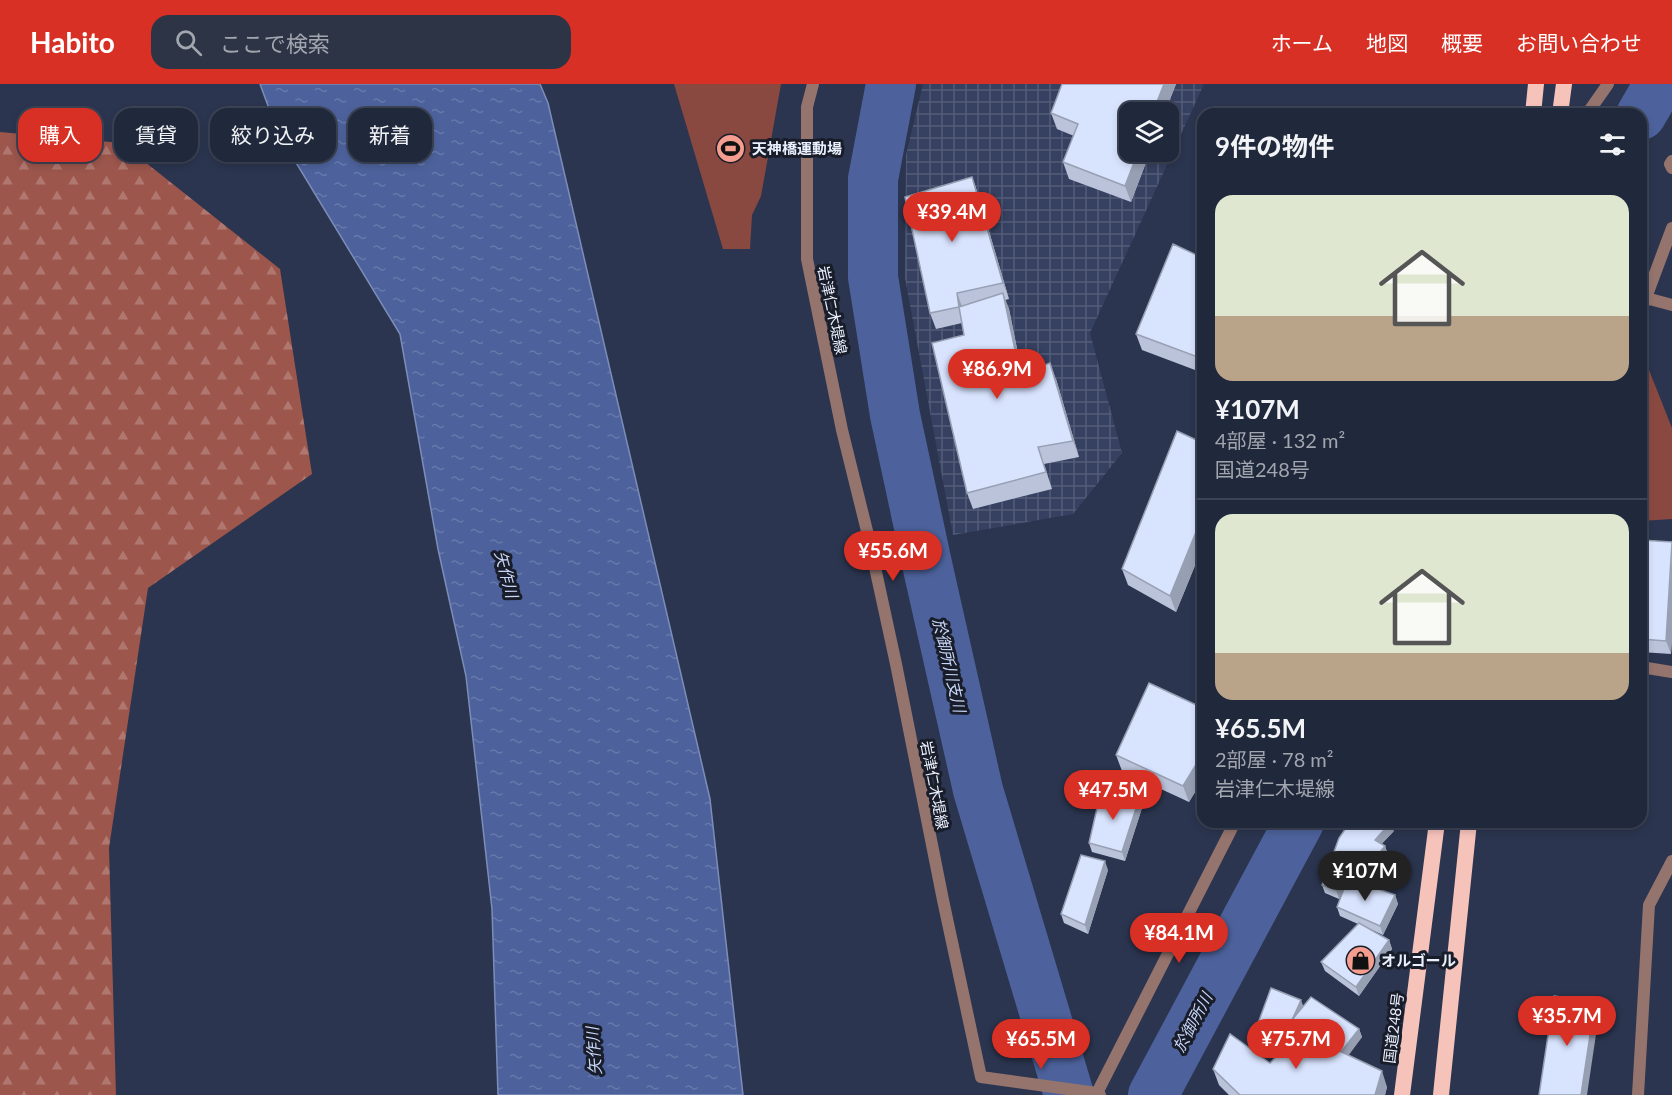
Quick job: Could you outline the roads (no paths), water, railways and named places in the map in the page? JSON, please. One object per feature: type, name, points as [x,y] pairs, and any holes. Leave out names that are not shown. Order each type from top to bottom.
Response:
[{"type":"highway","points":[[1534,108],[1536,84]]},
{"type":"highway","points":[[1561,108],[1564,84]]},
{"type":"highway","name":"国道248号","points":[[1402,1095],[1436,828]]},
{"type":"highway","points":[[1441,1095],[1468,828]]},
{"type":"street","name":"岩津仁木堤線","points":[[813,84],[807,107],[807,259],[896,664],[981,1077],[1098,1094],[1232,828]]},
{"type":"street","points":[[1591,108],[1608,84]]},
{"type":"street","points":[[1672,161],[1670,165],[1672,168]]},
{"type":"street","points":[[1647,295],[1672,228]]},
{"type":"street","points":[[1647,298],[1672,305]]},
{"type":"street","points":[[1647,668],[1672,672]]},
{"type":"street","points":[[1638,1095],[1648,905],[1672,861]]},
{"type":"water","name":"矢作川","points":[[260,84],[540,84],[548,103],[710,799],[743,1095],[498,1095],[492,909],[466,676],[438,549],[400,334],[296,162],[336,162],[336,108],[269,108]]},
{"type":"waterway","name":"於御所川支川","points":[[891,84],[873,179],[873,277],[895,415],[978,790],[1069,1095]]},
{"type":"waterway","name":"於御所川","points":[[1645,108],[1659,84]]},
{"type":"waterway","name":"於御所川","points":[[1153,1095],[1296,828]]},
{"type":"place","name":"天神橋運動場","points":[[731,148]]},
{"type":"place","name":"オルゴール","points":[[1360,960]]}]
